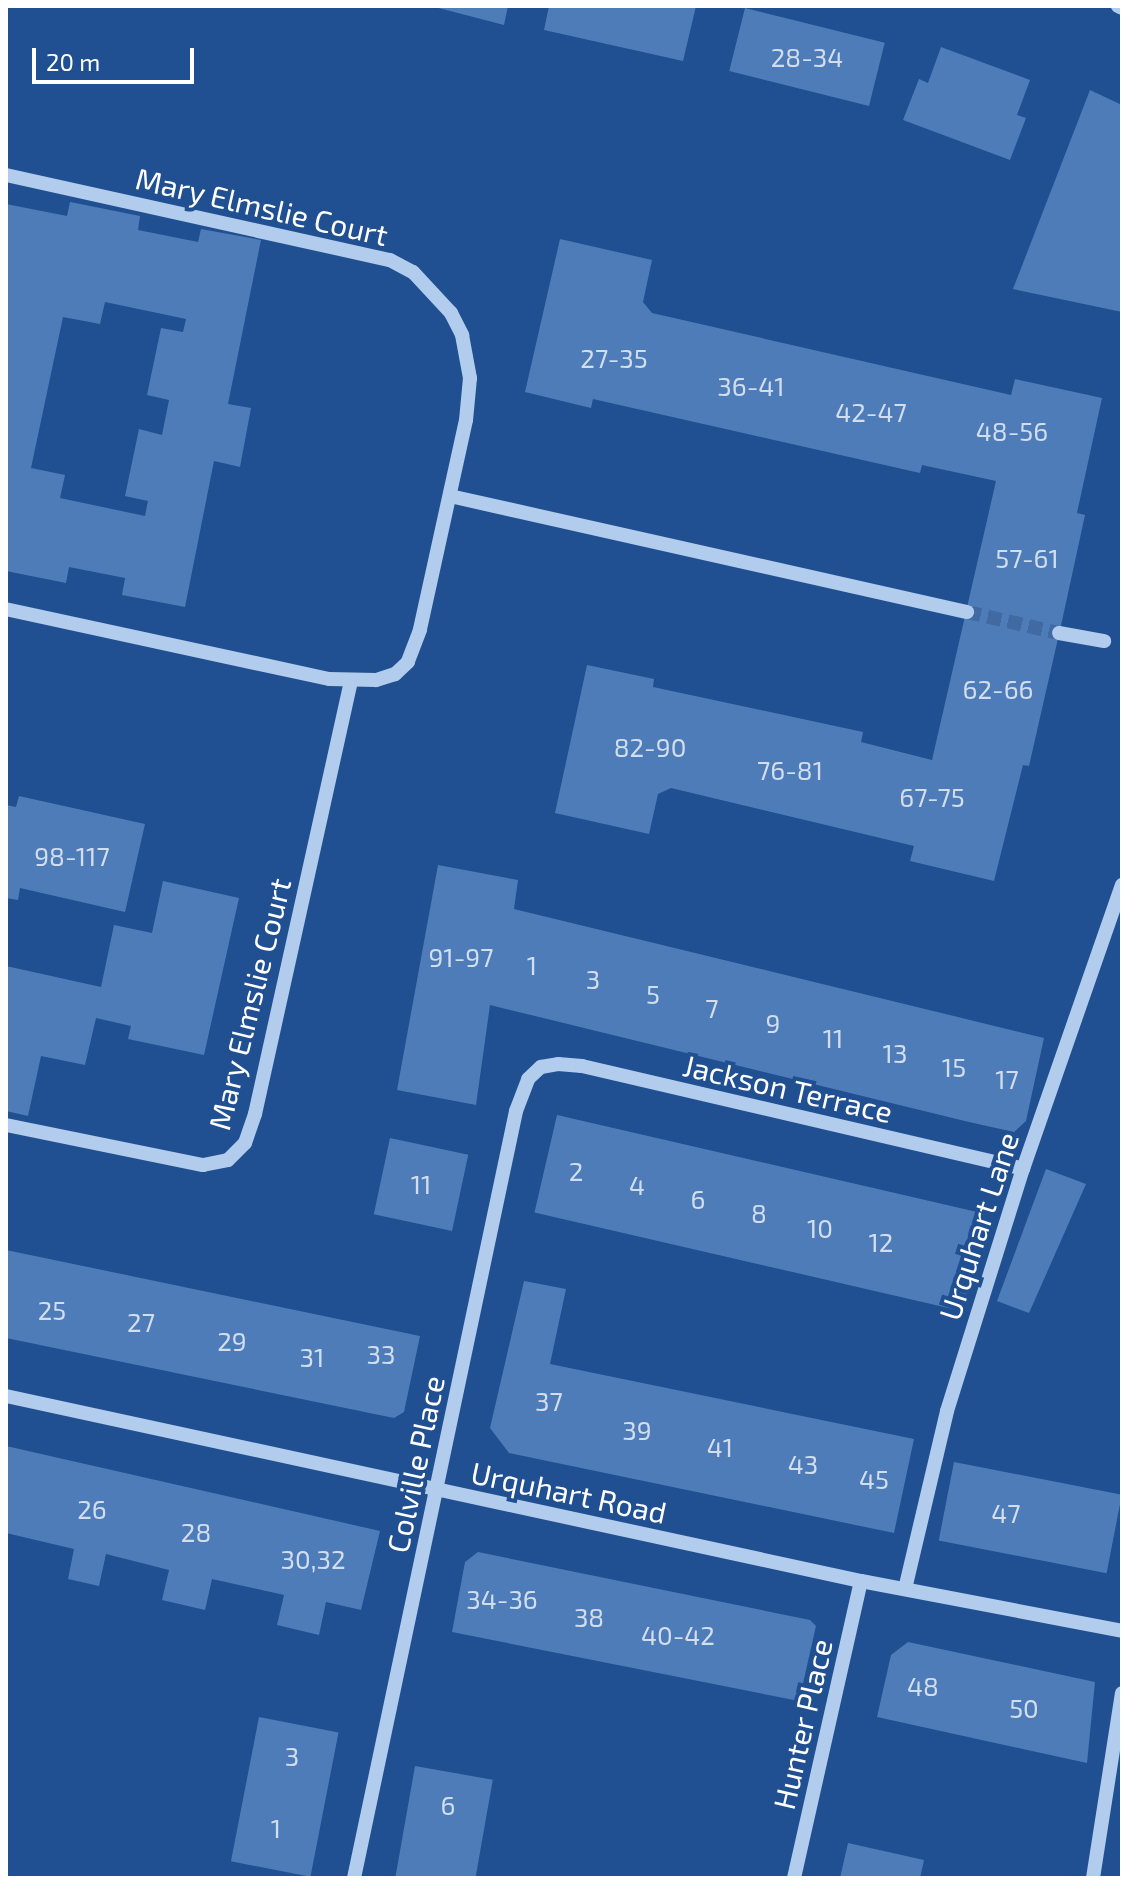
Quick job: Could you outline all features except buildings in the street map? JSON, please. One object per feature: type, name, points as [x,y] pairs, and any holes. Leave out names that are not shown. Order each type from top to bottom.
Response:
[{"type":"street","name":"Mary Elmslie Court","points":[[6,175],[364,253],[413,272],[451,313],[467,357],[469,399],[420,630],[408,662],[386,677],[351,682],[6,609]]},
{"type":"street","points":[[450,496],[967,612]]},
{"type":"street","points":[[1059,633],[1104,641]]},
{"type":"street","name":"Mary Elmslie Court","points":[[6,1125],[203,1165],[228,1160],[245,1143],[255,1114],[351,682]]},
{"type":"street","name":"Urquhart Lane","points":[[905,1589],[947,1411],[1023,1169],[1122,885]]},
{"type":"street","name":"Jackson Terrace","points":[[541,1067],[558,1064],[582,1066],[1023,1169]]},
{"type":"street","name":"Colville Place","points":[[354,1878],[516,1111],[528,1079],[541,1067]]},
{"type":"street","name":"Urquhart Road","points":[[6,1396],[861,1581],[1122,1631]]},
{"type":"street","name":"Hunter Place","points":[[794,1878],[861,1581]]},
{"type":"street","points":[[1093,1878],[1122,1693]]},
{"type":"tunnel","points":[[967,612],[1059,633]]}]
